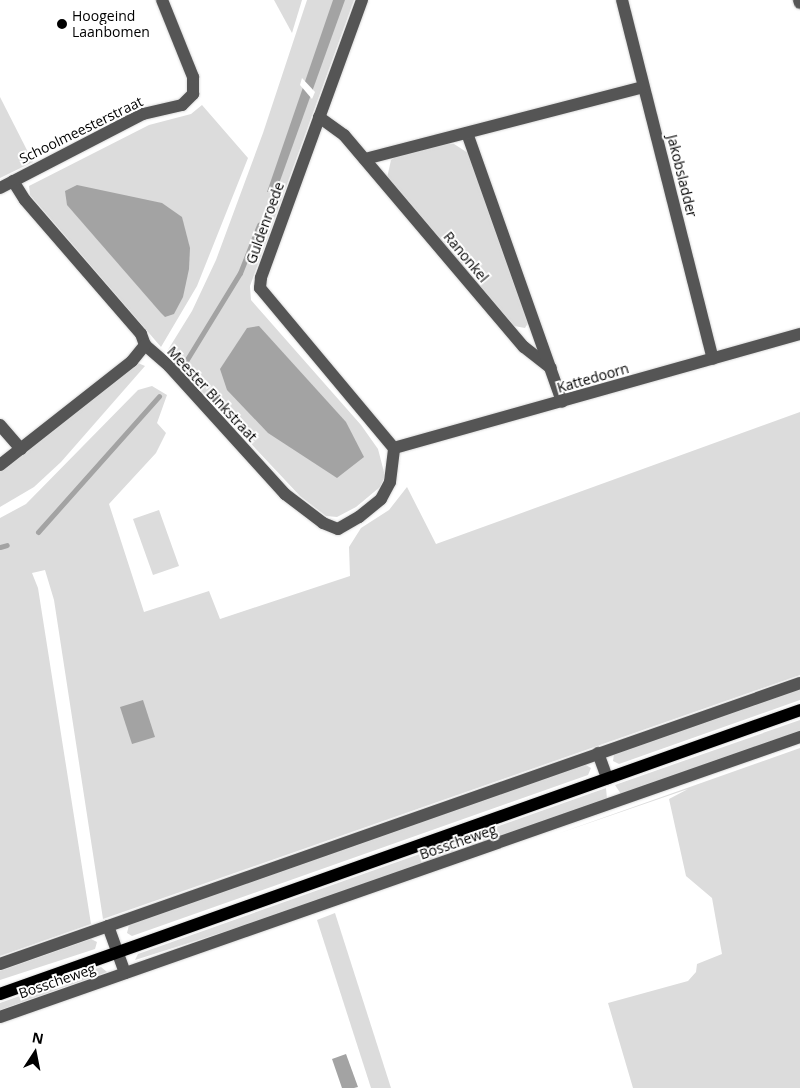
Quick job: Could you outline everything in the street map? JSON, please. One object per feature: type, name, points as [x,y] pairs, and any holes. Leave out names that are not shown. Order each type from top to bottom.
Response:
[{"type":"main road","name":"Bosscheweg","points":[[0,994],[800,710]]},
{"type":"street","name":"Schoolmeesterstraat","points":[[0,188],[142,114],[182,105],[193,94],[193,77],[162,0]]},
{"type":"street","name":"Guldenroede","points":[[362,0],[318,117],[261,278],[260,288],[394,448]]},
{"type":"street","name":"Jakobsladder","points":[[622,0],[713,359]]},
{"type":"street","points":[[365,159],[644,87]]},
{"type":"street","name":"Ranonkel","points":[[318,117],[344,136],[365,159],[524,348],[552,368]]},
{"type":"street","points":[[467,133],[552,368],[562,402]]},
{"type":"street","name":"Meester Binkstraat","points":[[13,180],[25,200],[141,334],[145,345],[169,366],[285,494],[323,523],[338,529],[359,517],[381,499],[390,482],[394,448]]},
{"type":"street","name":"Kattedoorn","points":[[394,448],[800,334]]},
{"type":"street","points":[[0,465],[132,361],[145,345]]},
{"type":"street","points":[[0,425],[21,449]]},
{"type":"street","points":[[0,964],[800,682]]},
{"type":"street","name":"Bosscheweg","points":[[0,1017],[800,737]]},
{"type":"street","points":[[598,753],[607,778]]},
{"type":"street","points":[[108,926],[124,974]]},
{"type":"shaded area","points":[[274,0],[302,0],[292,33]]},
{"type":"shaded area","points":[[307,0],[354,0],[250,286],[251,300],[361,425],[378,449],[385,476],[380,487],[356,507],[337,517],[326,516],[300,496],[166,353],[192,311],[216,260],[263,133]]},
{"type":"shaded area","points":[[333,0],[345,0],[276,192],[267,192]]},
{"type":"shaded area","points":[[0,97],[33,162],[0,178]]},
{"type":"shaded area","points":[[202,105],[248,158],[197,286],[161,347],[30,195],[29,186],[149,125],[191,114]]},
{"type":"shaded area","points":[[443,143],[454,144],[468,153],[528,323],[525,328],[514,326],[387,178],[391,160],[398,155]]},
{"type":"shaded area","points":[[77,185],[162,203],[182,217],[190,248],[189,269],[183,297],[174,314],[165,317],[161,313],[67,205],[65,191]]},
{"type":"shaded area","points":[[259,326],[346,422],[364,457],[337,478],[268,433],[227,390],[220,369],[247,328]]},
{"type":"shaded area","points":[[138,363],[145,366],[61,462],[34,487],[0,507],[0,471]]},
{"type":"shaded area","points":[[152,386],[167,395],[157,423],[166,433],[156,453],[109,504],[144,612],[209,591],[220,619],[350,576],[349,547],[361,528],[389,510],[407,487],[436,544],[800,412],[800,675],[103,919],[54,600],[45,570],[32,573],[38,588],[91,924],[0,956],[0,518],[26,504],[138,390]]},
{"type":"shaded area","points":[[159,510],[179,566],[153,575],[133,519]]},
{"type":"shaded area","points":[[800,688],[800,700],[619,764],[613,761],[614,754]]},
{"type":"shaded area","points":[[143,700],[155,737],[132,744],[120,707]]},
{"type":"shaded area","points":[[800,720],[800,731],[621,794],[615,785]]},
{"type":"shaded area","points":[[800,748],[800,1088],[633,1088],[608,1003],[688,981],[696,972],[697,964],[722,954],[712,898],[686,876],[669,799],[688,789],[557,834]]},
{"type":"shaded area","points":[[584,764],[591,768],[588,775],[132,936],[127,933],[129,925]]},
{"type":"shaded area","points":[[606,788],[607,799],[287,912],[135,960],[138,954]]},
{"type":"shaded area","points":[[335,913],[391,1088],[371,1088],[317,920]]},
{"type":"shaded area","points":[[91,939],[97,942],[95,949],[0,980],[0,971]]},
{"type":"shaded area","points":[[101,967],[107,972],[0,1010],[0,1003]]},
{"type":"shaded area","points":[[346,1054],[358,1087],[342,1088],[332,1059]]},
{"type":"pier","points":[[302,78],[315,92],[312,99],[300,85]]},
{"type":"waterway","points":[[186,361],[240,273],[259,225]]},
{"type":"waterway","points":[[38,532],[159,396]]},
{"type":"waterway","points":[[0,547],[7,545]]},
{"type":"place","name":"Hoogeind Laanbomen","points":[[62,24]]}]
